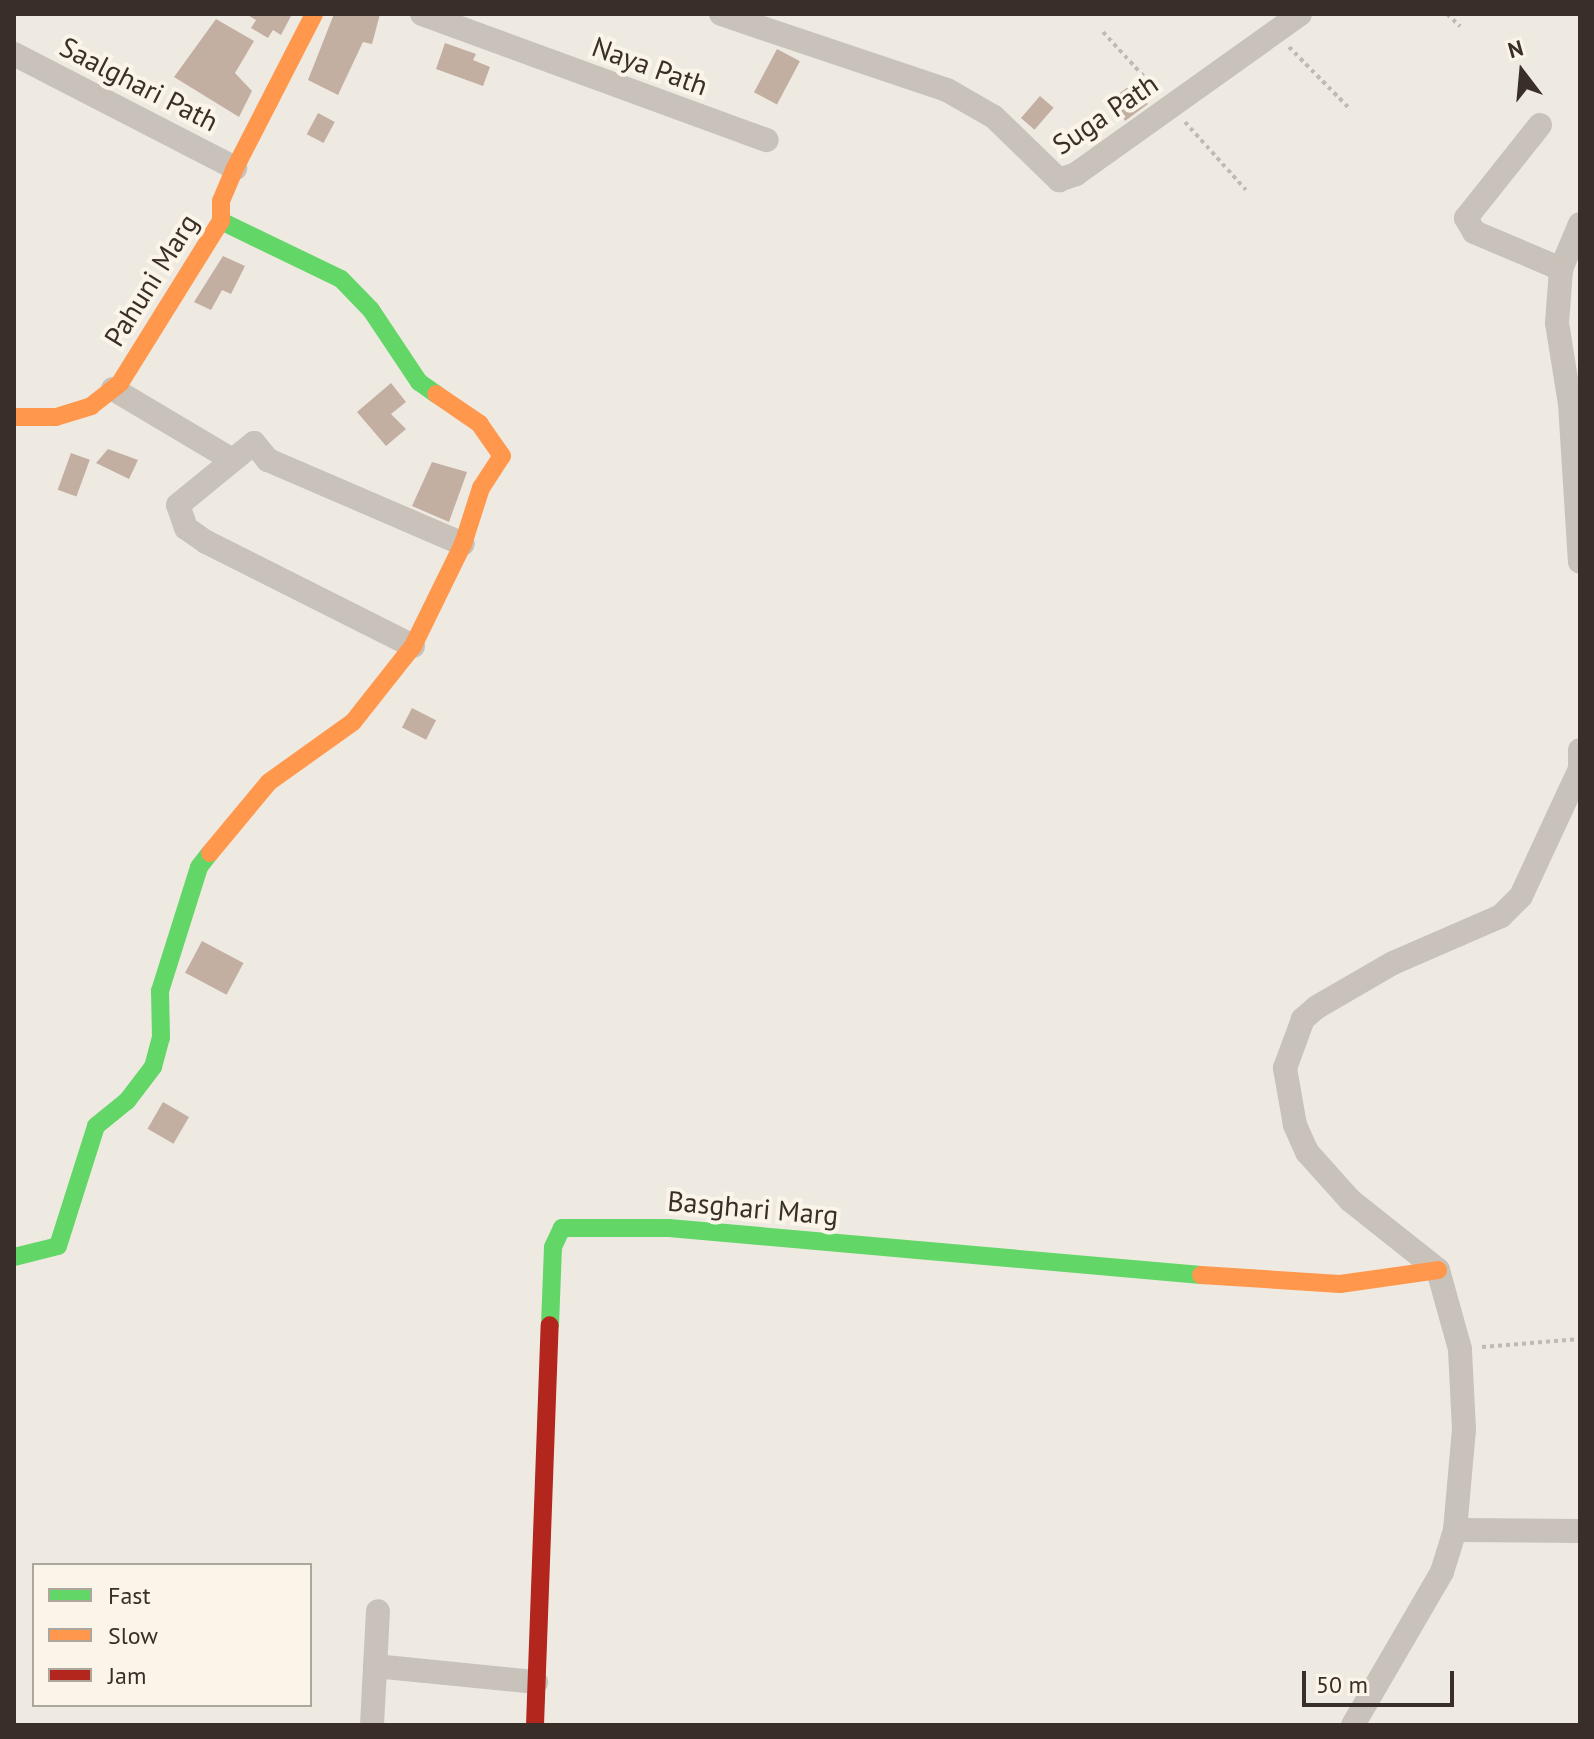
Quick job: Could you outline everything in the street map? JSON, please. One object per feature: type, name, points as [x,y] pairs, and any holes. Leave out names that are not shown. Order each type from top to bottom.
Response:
[{"type":"street","name":"Pahuni Marg","points":[[14,417],[56,417],[91,406],[113,389],[221,221],[221,201],[235,168],[314,14]]},
{"type":"street","name":"Naya Path","points":[[422,14],[767,140]]},
{"type":"street","name":"Suga Path","points":[[721,14],[947,90],[994,117],[1059,180],[1076,174],[1300,14]]},
{"type":"street","name":"Saalghari Path","points":[[14,54],[235,168]]},
{"type":"street","points":[[1540,125],[1466,218],[1474,232],[1561,269]]},
{"type":"street","points":[[14,1257],[58,1246],[96,1126],[127,1101],[153,1067],[161,1038],[160,991],[199,867],[269,782],[353,722],[413,646],[463,544],[481,488],[502,456],[492,435],[419,382],[371,310],[341,279],[221,221]]},
{"type":"street","points":[[1580,224],[1561,269],[1568,324],[1580,562]]},
{"type":"street","points":[[113,389],[231,459]]},
{"type":"street","points":[[413,646],[186,528],[178,505],[254,443],[268,460],[463,544]]},
{"type":"street","points":[[1353,1725],[1442,1572],[1455,1530],[1464,1429],[1460,1349],[1438,1270],[1350,1200],[1307,1152],[1295,1125],[1285,1068],[1294,1036],[1303,1019],[1338,993],[1501,916],[1521,896],[1580,769],[1580,750]]},
{"type":"street","name":"Basghari Marg","points":[[535,1725],[553,1247],[562,1228],[669,1228],[1053,1265],[1340,1284],[1438,1270]]},
{"type":"street","points":[[1455,1530],[1580,1531]]},
{"type":"street","points":[[372,1725],[378,1611]]},
{"type":"street","points":[[375,1666],[536,1682]]},
{"type":"path","points":[[1447,14],[1460,26]]},
{"type":"path","points":[[1276,33],[1351,110]]},
{"type":"path","points":[[1460,1349],[1580,1339]]},
{"type":"building","points":[[246,14],[292,14],[281,35],[273,30],[268,38],[251,28],[256,20]]},
{"type":"building","points":[[334,14],[380,14],[372,44],[363,42],[338,95],[308,80]]},
{"type":"building","points":[[216,19],[254,41],[235,73],[252,91],[239,117],[174,77]]},
{"type":"building","points":[[445,43],[476,54],[473,60],[490,67],[483,86],[436,69]]},
{"type":"building","points":[[777,49],[800,61],[777,104],[754,92]]},
{"type":"building","points":[[1132,84],[1148,104],[1125,121],[1113,98]]},
{"type":"building","points":[[1040,96],[1054,108],[1035,130],[1021,118]]},
{"type":"building","points":[[318,113],[335,122],[324,143],[307,134]]},
{"type":"building","points":[[223,256],[245,266],[231,294],[222,290],[211,310],[194,302]]},
{"type":"building","points":[[391,383],[406,402],[391,414],[406,429],[386,446],[357,412]]},
{"type":"building","points":[[108,449],[138,460],[129,479],[96,463]]},
{"type":"building","points":[[71,453],[90,460],[76,496],[58,490]]},
{"type":"building","points":[[432,462],[467,472],[449,522],[412,506]]},
{"type":"building","points":[[412,708],[436,720],[426,740],[402,728]]},
{"type":"building","points":[[202,941],[243,963],[227,995],[185,973]]},
{"type":"building","points":[[163,1102],[189,1117],[173,1144],[148,1129]]},
{"type":"traffic: fast","points":[[221,221],[341,279],[371,310],[419,382],[436,394]]},
{"type":"traffic: fast","points":[[14,1257],[58,1246],[96,1126],[127,1101],[153,1067],[161,1038],[160,991],[199,867],[210,853]]},
{"type":"traffic: fast","points":[[550,1325],[553,1247],[562,1228],[669,1228],[1201,1275]]},
{"type":"traffic: slow","points":[[14,417],[56,417],[91,406],[120,383],[221,221],[221,201],[235,168],[314,14]]},
{"type":"traffic: slow","points":[[210,853],[269,782],[353,722],[413,646],[463,544],[481,488],[502,456],[480,424],[436,394]]},
{"type":"traffic: slow","points":[[1201,1275],[1340,1284],[1438,1270]]},
{"type":"traffic: jam","points":[[535,1725],[550,1325]]}]
